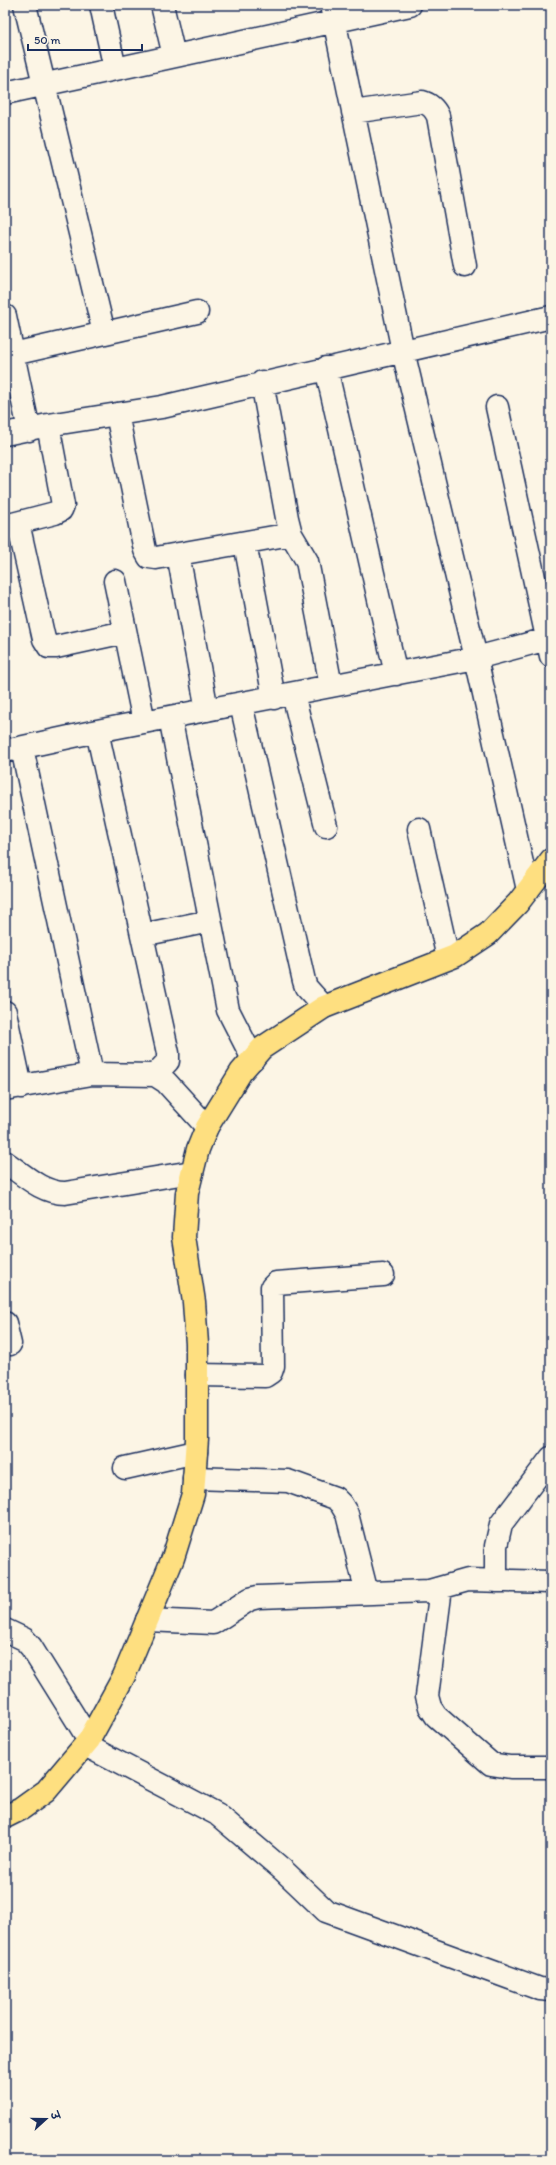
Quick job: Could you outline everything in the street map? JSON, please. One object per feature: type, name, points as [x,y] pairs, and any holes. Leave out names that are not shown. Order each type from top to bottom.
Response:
[{"type":"main road","points":[[5,1817],[21,1809],[46,1791],[87,1742],[124,1676],[173,1558],[193,1494],[196,1452],[197,1375],[194,1302],[184,1237],[187,1193],[198,1150],[207,1127],[241,1072],[262,1048],[324,1007],[455,956],[488,934],[528,890],[551,860]]},
{"type":"street","points":[[24,5],[104,333]]},
{"type":"street","points":[[101,5],[115,69]]},
{"type":"street","points":[[162,5],[174,56]]},
{"type":"street","points":[[5,92],[174,56],[333,14],[410,5]]},
{"type":"street","points":[[333,14],[403,351],[476,658],[528,890]]},
{"type":"street","points":[[353,112],[422,102],[429,104],[434,108],[438,116],[465,266]]},
{"type":"street","points":[[13,354],[197,312]]},
{"type":"street","points":[[5,316],[13,354],[39,427],[63,505],[61,510],[55,513],[12,525],[44,639],[49,647],[56,647],[125,632]]},
{"type":"street","points":[[5,434],[162,407],[262,382],[551,317]]},
{"type":"street","points":[[326,368],[396,674]]},
{"type":"street","points":[[262,382],[291,534],[307,561],[331,686]]},
{"type":"street","points":[[92,1074],[14,749],[97,731],[550,644],[497,407]]},
{"type":"street","points":[[117,414],[145,550],[149,557],[156,558],[291,534]]},
{"type":"street","points":[[245,543],[284,696],[326,826]]},
{"type":"street","points":[[178,554],[207,710]]},
{"type":"street","points":[[115,581],[144,722]]},
{"type":"street","points":[[241,704],[304,981],[306,987],[324,1007]]},
{"type":"street","points":[[170,717],[228,1010],[253,1059]]},
{"type":"street","points":[[97,731],[168,1053],[168,1061],[155,1075]]},
{"type":"street","points":[[419,829],[448,958]]},
{"type":"street","points":[[142,935],[210,921]]},
{"type":"street","points":[[5,1012],[13,1088],[92,1074],[155,1075],[166,1082],[207,1127]]},
{"type":"street","points":[[5,1162],[44,1189],[53,1193],[65,1193],[192,1172]]},
{"type":"street","points":[[197,1375],[265,1376],[271,1372],[273,1366],[272,1287],[276,1283],[384,1275]]},
{"type":"street","points":[[5,1323],[10,1344]]},
{"type":"street","points":[[125,1468],[196,1452]]},
{"type":"street","points":[[496,1581],[496,1546],[501,1524],[551,1458]]},
{"type":"street","points":[[194,1478],[288,1481],[335,1498],[341,1504],[346,1514],[367,1593]]},
{"type":"street","points":[[147,1620],[213,1623],[250,1599],[429,1591],[468,1580],[550,1582]]},
{"type":"street","points":[[441,1588],[427,1696],[430,1707],[436,1716],[491,1764],[510,1767],[551,1767]]},
{"type":"street","points":[[5,1630],[24,1639],[31,1647],[87,1742],[217,1814],[282,1870],[326,1911],[540,1989],[550,1991]]}]
